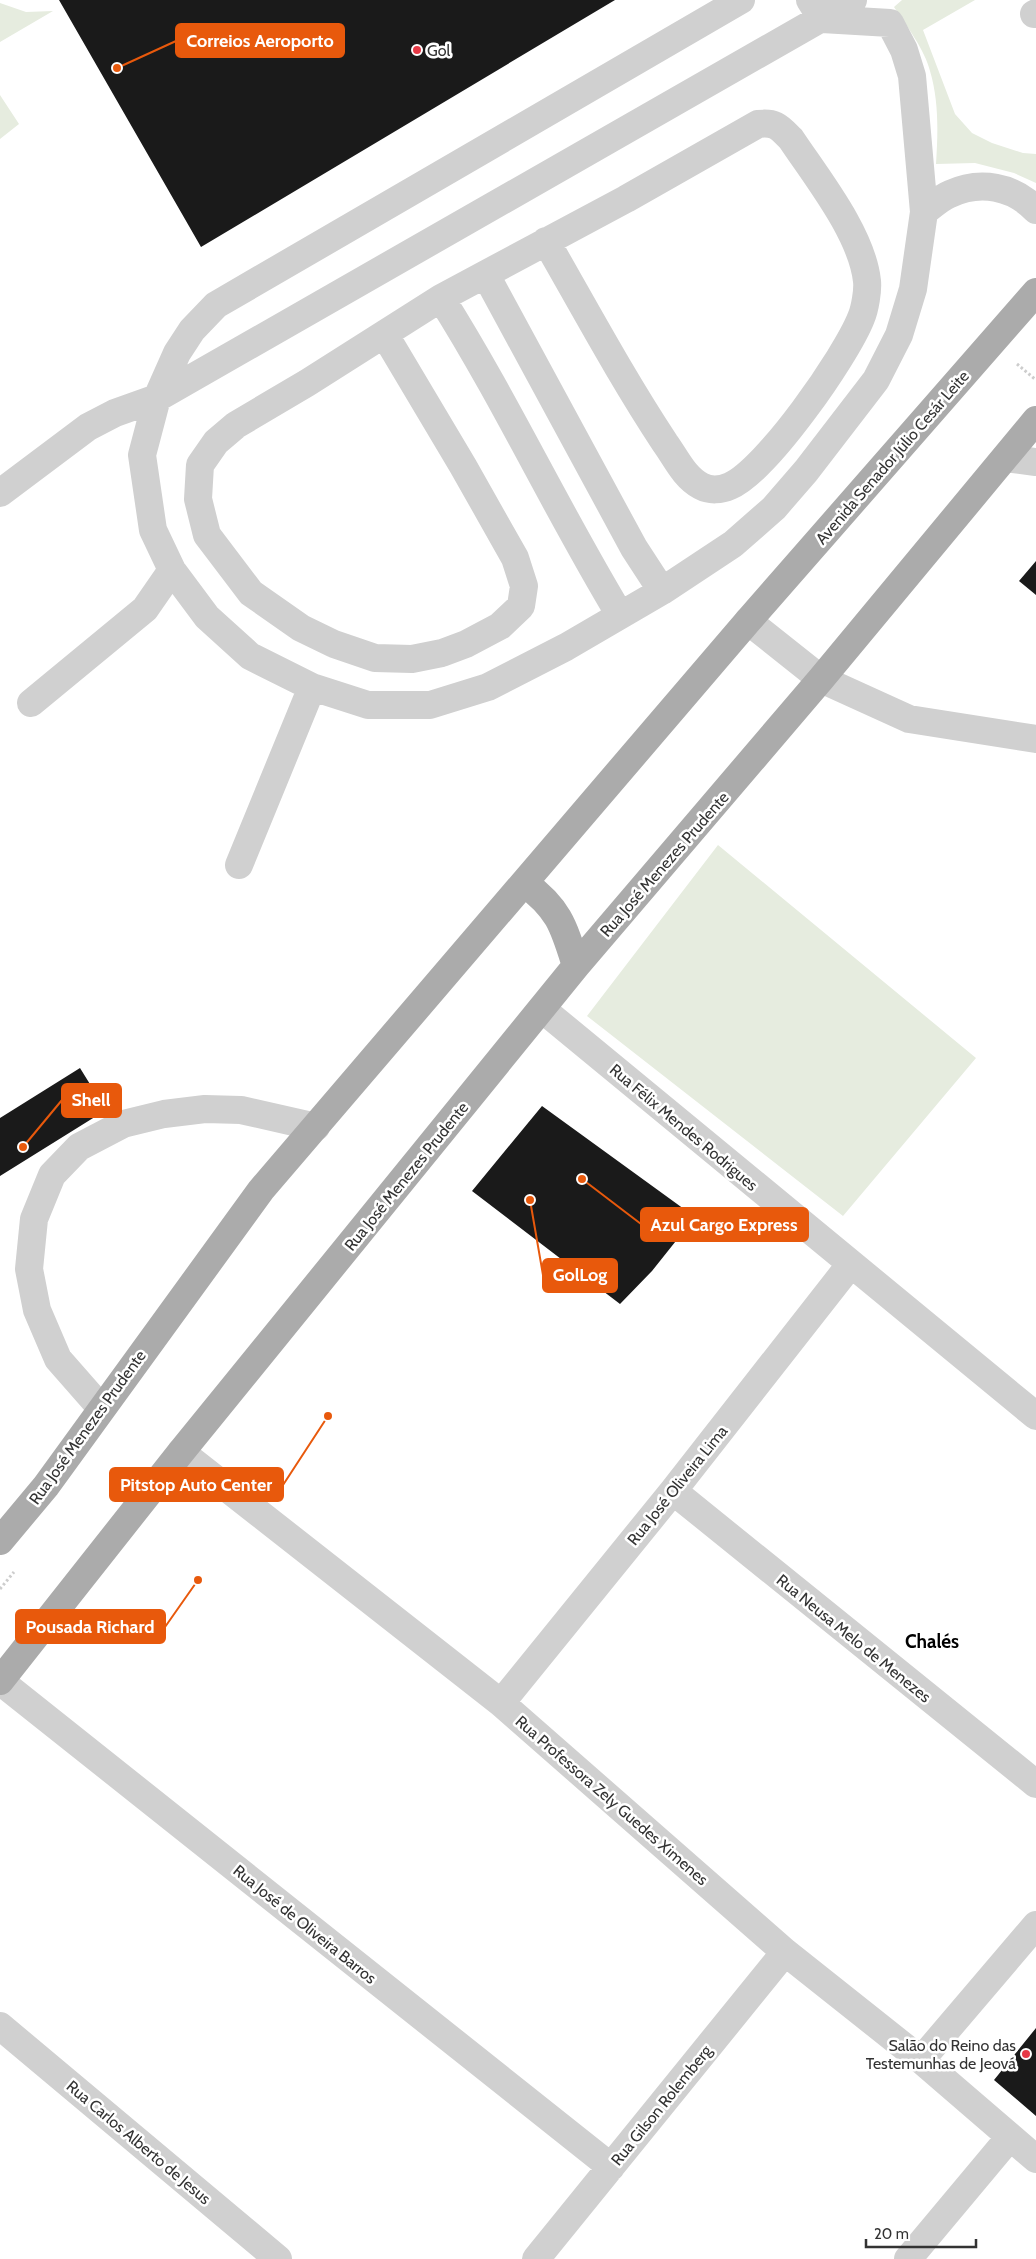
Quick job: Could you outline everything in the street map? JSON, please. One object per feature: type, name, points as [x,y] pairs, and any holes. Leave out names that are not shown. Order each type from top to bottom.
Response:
[{"type":"main road","name":"Avenida Senador Júlio Cesár Leite","points":[[748,621],[1036,292]]},
{"type":"main road","points":[[821,680],[1036,420]]},
{"type":"main road","name":"Rua José Menezes Prudente","points":[[0,1541],[46,1486],[261,1190],[748,621]]},
{"type":"main road","name":"Rua José Menezes Prudente","points":[[0,1681],[181,1452],[576,966],[821,680]]},
{"type":"main road","points":[[524,883],[541,895],[556,913],[567,935],[576,966]]},
{"type":"street","points":[[741,0],[216,306],[192,330],[177,353],[157,398],[142,455],[153,530],[172,570],[207,616],[250,656],[312,687],[368,705],[430,705],[488,687],[566,647],[662,591],[733,544],[774,508],[806,471],[876,380],[899,335],[912,289],[924,212],[912,76],[904,50],[890,23],[816,10]]},
{"type":"street","points":[[0,493],[88,427],[115,412],[157,398],[816,10],[853,0]]},
{"type":"street","points":[[385,335],[515,558],[524,586],[521,606],[500,626],[466,644],[442,653],[412,658],[375,658],[334,644],[301,628],[251,593],[207,535],[198,499],[200,465],[216,442],[236,425],[385,335],[441,298],[626,199],[758,124],[771,123],[780,128],[791,139],[848,227],[863,258],[868,282],[862,317],[835,365],[817,392],[757,466],[731,486],[716,490],[702,487],[689,477],[652,422],[546,242]]},
{"type":"street","points":[[924,212],[949,194],[974,186],[996,187],[1024,197],[1036,210]]},
{"type":"street","points":[[486,274],[634,548],[662,591]]},
{"type":"street","points":[[441,298],[475,353],[595,574],[620,615]]},
{"type":"street","points":[[1005,458],[1036,462]]},
{"type":"street","points":[[31,703],[145,609],[172,570]]},
{"type":"street","points":[[748,621],[821,680],[909,719],[1036,739]]},
{"type":"street","points":[[239,865],[312,687]]},
{"type":"street","name":"Rua Félix Mendes Rodrigues","points":[[542,1009],[850,1265],[1036,1416]]},
{"type":"street","points":[[101,1408],[58,1360],[37,1310],[29,1270],[34,1219],[52,1175],[80,1147],[123,1124],[164,1114],[205,1109],[241,1110],[316,1127]]},
{"type":"street","name":"Rua José Oliveira Lima","points":[[501,1703],[673,1491],[850,1265]]},
{"type":"street","name":"Rua Professora Zely Guedes Ximenes","points":[[181,1452],[501,1703],[785,1952],[921,2060],[1036,2159]]},
{"type":"street","name":"Rua Neusa Melo de Menezes","points":[[673,1491],[1036,1784]]},
{"type":"street","name":"Rua José de Oliveira Barros","points":[[0,1681],[611,2168]]},
{"type":"street","points":[[921,2060],[1036,1925]]},
{"type":"street","name":"Rua Gilson Rolemberg","points":[[536,2259],[785,1952]]},
{"type":"street","name":"Rua Carlos Alberto de Jesus","points":[[0,2026],[278,2259]]},
{"type":"street","points":[[908,2259],[1010,2137]]},
{"type":"shaded area","points":[[902,0],[975,0],[923,30],[955,114],[972,133],[992,143],[1023,153],[1036,154],[1036,183],[1014,173],[975,163],[936,164],[937,117],[933,82],[924,55],[894,7]]},
{"type":"shaded area","points":[[0,3],[26,12],[53,11],[0,42]]},
{"type":"shaded area","points":[[0,95],[19,124],[0,139]]},
{"type":"shaded area","points":[[718,845],[976,1058],[843,1216],[587,1016]]},
{"type":"building","points":[[59,0],[615,0],[201,247]]},
{"type":"building","points":[[1036,561],[1036,595],[1019,581]]},
{"type":"building","points":[[80,1068],[106,1110],[0,1176],[0,1118]]},
{"type":"building","points":[[542,1106],[695,1217],[652,1271],[620,1304],[472,1191]]},
{"type":"building","name":"Salão do Reino das Testemunhas de Jeová","points":[[1036,2028],[1036,2116],[994,2080]]},
{"type":"place","name":"Gol","points":[[417,50]]},
{"type":"place","name":"Correios Aeroporto","points":[[117,68]]},
{"type":"place","name":"Shell","points":[[23,1147]]},
{"type":"place","name":"Azul Cargo Express","points":[[582,1179]]},
{"type":"place","name":"GolLog","points":[[530,1200]]},
{"type":"place","name":"Pitstop Auto Center","points":[[328,1416]]},
{"type":"place","name":"Pousada Richard","points":[[198,1580]]},
{"type":"place","name":"Salão do Reino das Testemunhas de Jeová","points":[[1026,2054]]},
{"type":"district","name":"Chalés","points":[[932,1641]]}]
